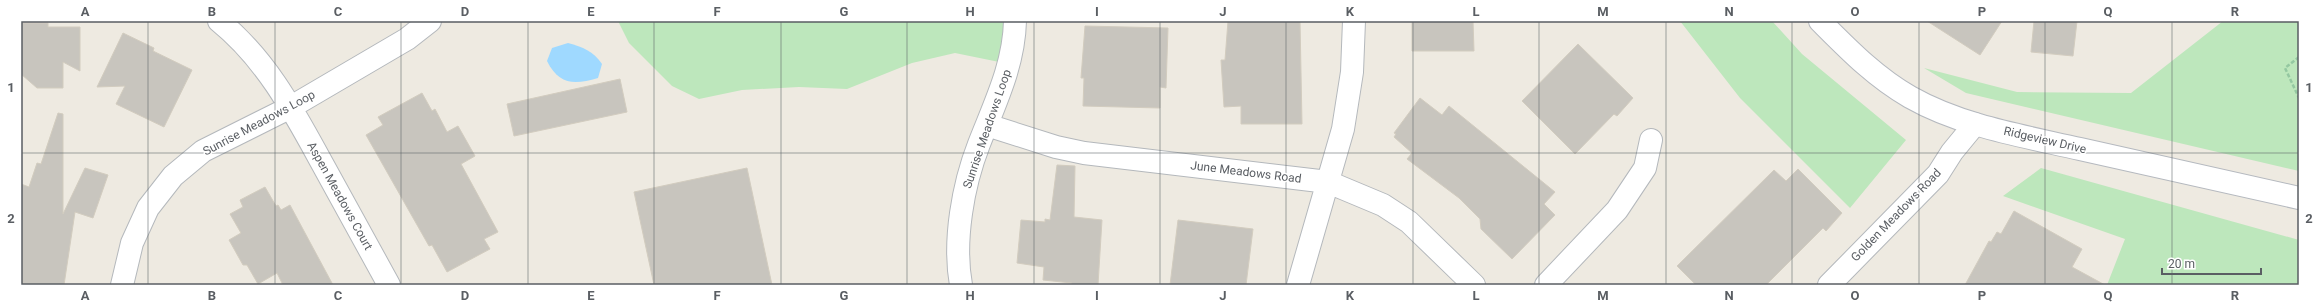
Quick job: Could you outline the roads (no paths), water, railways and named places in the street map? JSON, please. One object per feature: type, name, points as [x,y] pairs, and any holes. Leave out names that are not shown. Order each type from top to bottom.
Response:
[{"type":"street","name":"Aspen Meadows Court","points":[[219,21],[239,37],[269,71],[292,107],[389,285]]},
{"type":"street","name":"Sunrise Meadows Loop","points":[[122,285],[132,243],[148,208],[173,176],[203,151],[292,107],[407,39],[430,21]]},
{"type":"street","name":"Sunrise Meadows Loop","points":[[961,285],[959,233],[966,186],[979,144],[1005,80],[1015,33],[1015,21]]},
{"type":"street","points":[[1298,285],[1343,129],[1352,72],[1354,21]]},
{"type":"street","name":"Ridgeview Drive","points":[[1820,21],[1860,61],[1884,80],[1910,97],[1937,110],[1975,124],[2299,198]]},
{"type":"street","name":"Golden Meadows Road","points":[[1829,285],[1938,174],[1952,152],[1975,124]]},
{"type":"street","name":"June Meadows Road","points":[[988,125],[1056,147],[1084,153],[1328,182],[1383,205],[1409,222],[1474,285]]},
{"type":"street","points":[[1546,285],[1617,210],[1645,168],[1651,140]]},
{"type":"water","points":[[568,43],[587,50],[599,60],[602,64],[598,78],[582,82],[574,82],[562,79],[557,75],[547,61],[552,48]]}]
